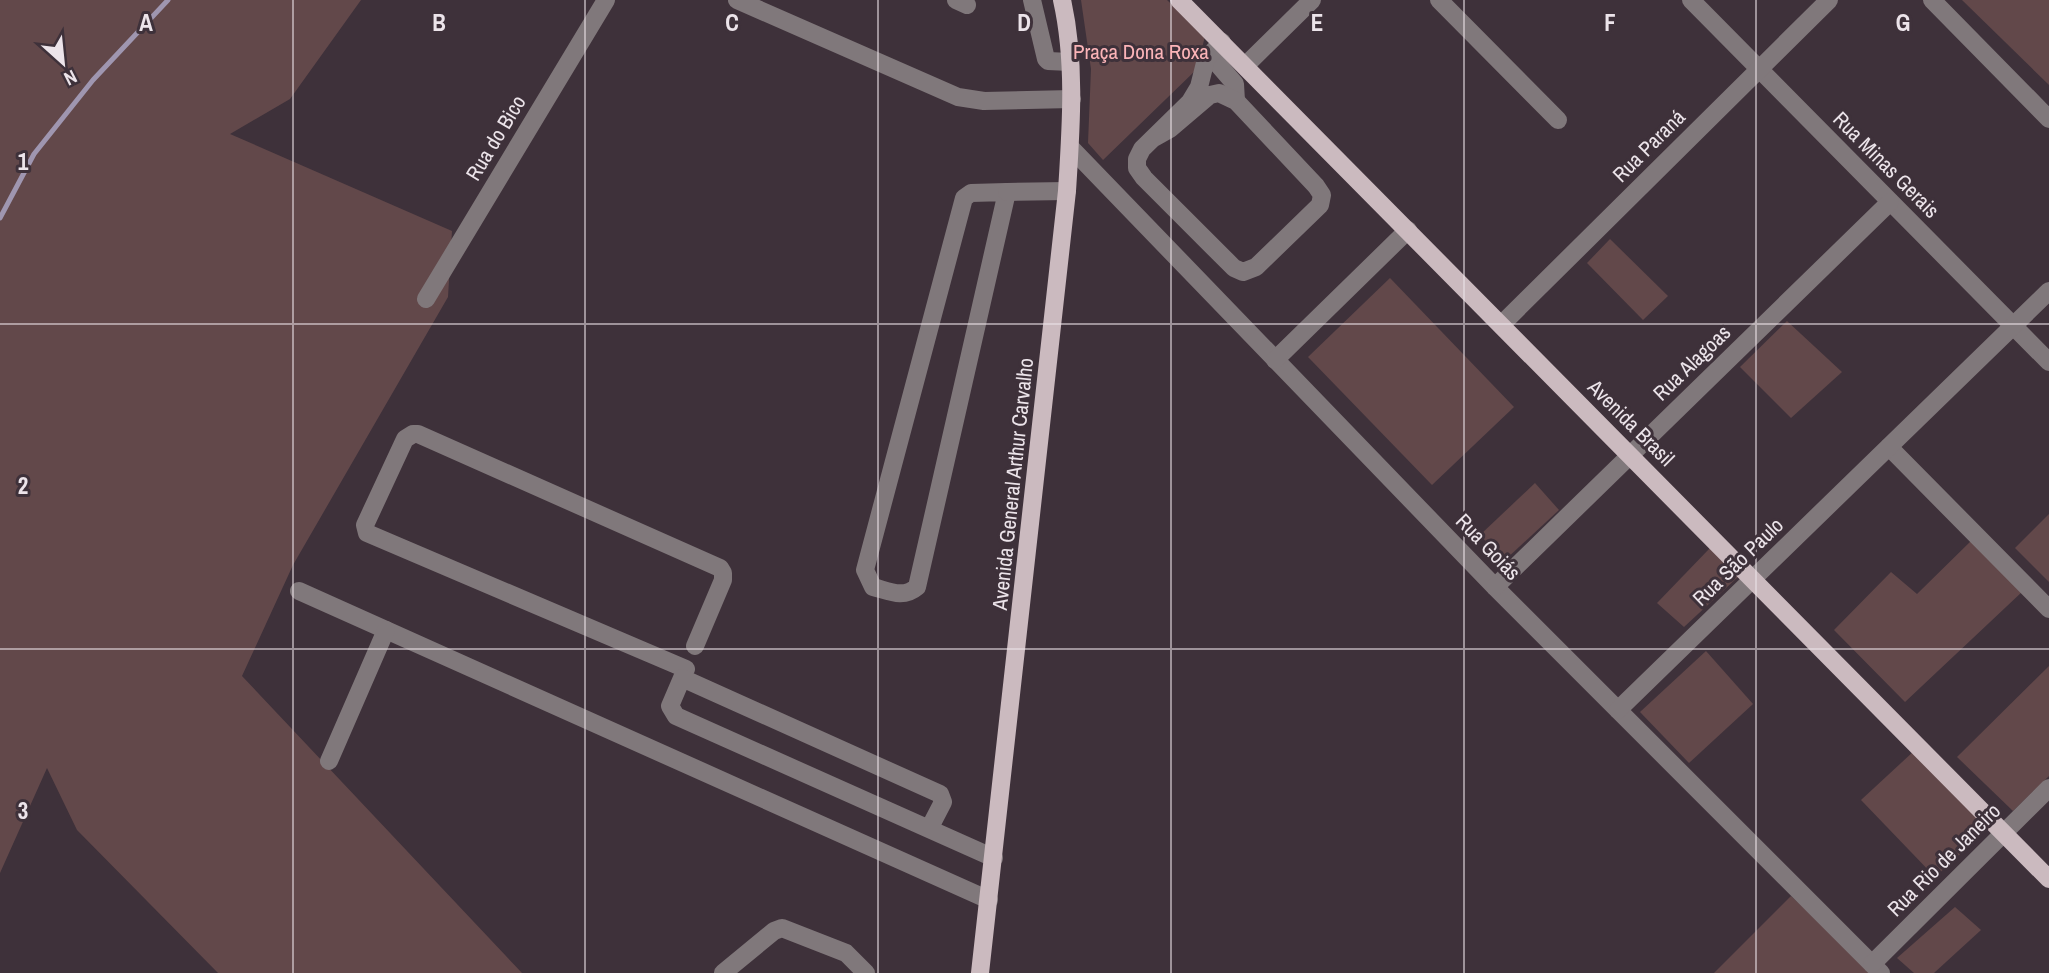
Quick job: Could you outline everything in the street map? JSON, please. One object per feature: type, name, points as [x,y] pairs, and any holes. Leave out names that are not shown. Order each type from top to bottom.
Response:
[{"type":"main road","name":"Avenida General Arthur Carvalho","points":[[980,973],[1067,191],[1072,99],[1062,0]]},
{"type":"main road","name":"Avenida Brasil","points":[[1179,0],[1216,48],[1246,65],[2049,879]]},
{"type":"street","name":"Rua do Bico","points":[[426,299],[606,0]]},
{"type":"street","points":[[737,0],[958,97],[984,101],[1072,99]]},
{"type":"street","points":[[1032,0],[1045,59],[1070,62]]},
{"type":"street","points":[[1246,65],[1312,0]]},
{"type":"street","points":[[1439,0],[1558,120]]},
{"type":"street","name":"Rua Minas Gerais","points":[[1690,0],[2049,362]]},
{"type":"street","name":"Rua Paraná","points":[[1502,324],[1829,0]]},
{"type":"street","points":[[1932,0],[2049,119]]},
{"type":"street","points":[[1154,138],[1170,129],[1210,96],[1219,93],[1236,101],[1316,186],[1322,195],[1320,205],[1266,258],[1247,272],[1234,268],[1137,168],[1137,159],[1142,149],[1189,102],[1199,87],[1203,66],[1216,48],[1236,84],[1236,101]]},
{"type":"street","name":"Rua Goiás","points":[[1070,147],[1495,587],[1876,969]]},
{"type":"street","points":[[1007,192],[917,587],[903,595],[873,587],[865,570],[964,198],[971,193],[1007,192],[1067,191]]},
{"type":"street","name":"Rua Alagoas","points":[[1495,587],[1890,202]]},
{"type":"street","points":[[1275,360],[1408,230]]},
{"type":"street","name":"Rua São Paulo","points":[[1618,710],[2049,291]]},
{"type":"street","points":[[686,669],[367,533],[365,525],[405,439],[418,434],[720,568],[723,580],[695,646]]},
{"type":"street","points":[[1889,447],[2049,609]]},
{"type":"street","points":[[299,591],[989,900]]},
{"type":"street","points":[[329,761],[386,630]]},
{"type":"street","points":[[929,829],[943,802],[940,794],[682,678],[670,706],[676,716],[929,829],[994,858]]},
{"type":"street","name":"Rua Rio de Janeiro","points":[[1876,969],[2049,788]]},
{"type":"street","points":[[723,973],[774,930],[782,928],[846,953],[866,973]]},
{"type":"green space","points":[[0,0],[361,0],[290,99],[230,134],[452,231],[448,297],[293,565],[242,676],[522,973],[218,973],[77,830],[47,768],[0,873]]},
{"type":"green space","name":"Praça Dona Roxa","points":[[1081,0],[1167,0],[1205,36],[1197,69],[1103,160],[1088,143],[1091,69]]},
{"type":"green space","points":[[1962,0],[2049,0],[2049,85]]},
{"type":"green space","points":[[1610,239],[1668,296],[1643,320],[1587,263]]},
{"type":"green space","points":[[1390,278],[1514,407],[1432,485],[1308,357]]},
{"type":"green space","points":[[1787,321],[1842,372],[1791,418],[1740,367]]},
{"type":"green space","points":[[1535,483],[1559,510],[1504,561],[1480,535]]},
{"type":"green space","points":[[2049,514],[2049,582],[2015,548]]},
{"type":"green space","points":[[1973,539],[2023,591],[1905,702],[1834,630],[1891,572],[1917,594]]},
{"type":"green space","points":[[1710,548],[1739,576],[1684,627],[1657,603]]},
{"type":"green space","points":[[1706,651],[1753,704],[1689,763],[1640,712]]},
{"type":"green space","points":[[2049,666],[2049,776],[2013,811],[1957,757]]},
{"type":"green space","points":[[1914,751],[1994,823],[1935,877],[1861,800]]},
{"type":"green space","points":[[1791,896],[1873,973],[1714,973]]},
{"type":"green space","points":[[1955,907],[1981,930],[1934,973],[1914,973],[1897,958]]},
{"type":"waterway","points":[[0,218],[34,154],[93,80],[168,0]]}]
